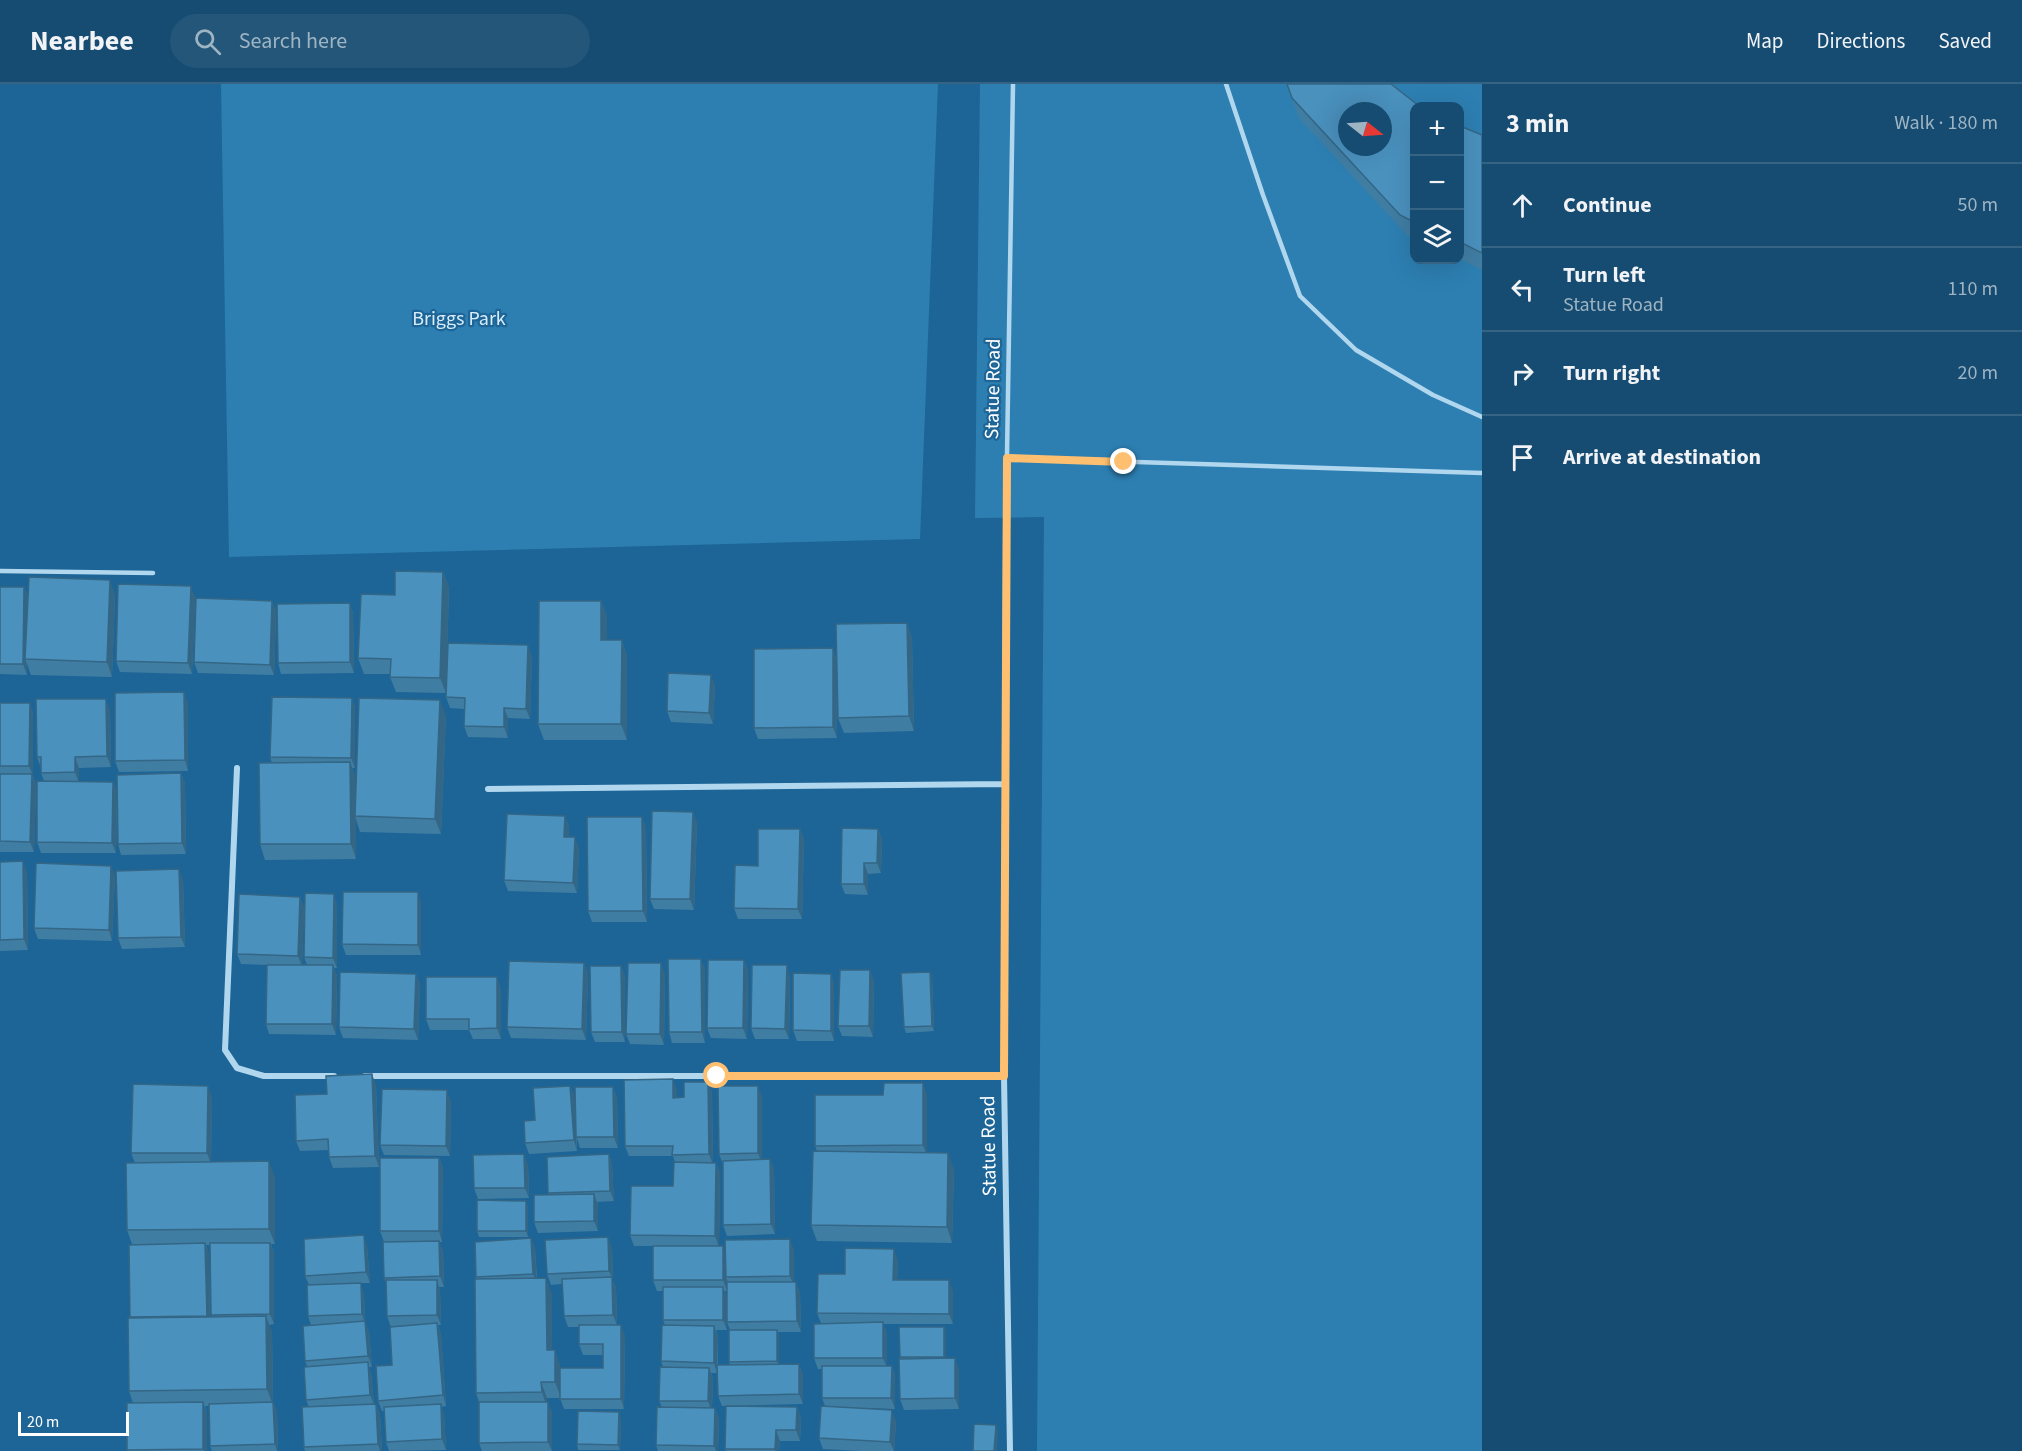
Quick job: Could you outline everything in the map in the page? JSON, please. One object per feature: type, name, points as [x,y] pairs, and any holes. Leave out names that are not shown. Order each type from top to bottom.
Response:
[{"type":"street","name":"Statue Road","points":[[1006,518],[1004,1076],[1010,1451]]},
{"type":"street","points":[[237,768],[225,1050],[237,1068],[264,1076],[336,1076]]},
{"type":"street","points":[[488,789],[1005,784]]},
{"type":"street","points":[[360,1076],[1004,1076]]},
{"type":"lane","name":"Statue Road","points":[[1006,518],[1013,84]]},
{"type":"lane","points":[[1226,84],[1300,296],[1356,350],[1433,395],[1482,417]]},
{"type":"lane","points":[[1007,458],[1482,473]]},
{"type":"lane","points":[[0,571],[153,573]]},
{"type":"green space","name":"Briggs Park","points":[[221,84],[938,84],[920,539],[229,557]]},
{"type":"green space","points":[[980,84],[1482,84],[1482,1451],[1037,1451],[1044,517],[975,518]]},
{"type":"building","points":[[1287,84],[1391,84],[1414,102],[1410,102],[1410,220],[1400,215],[1346,156],[1392,156],[1392,102],[1338,102],[1338,148],[1292,98]]},
{"type":"building","points":[[1464,128],[1482,135],[1482,253],[1464,244]]},
{"type":"building","points":[[395,571],[443,572],[440,678],[390,677],[391,659],[358,658],[361,594],[395,595]]},
{"type":"building","points":[[29,577],[110,580],[107,662],[25,659]]},
{"type":"building","points":[[118,584],[191,586],[188,663],[116,661]]},
{"type":"building","points":[[0,587],[24,587],[23,664],[0,664]]},
{"type":"building","points":[[196,598],[272,601],[270,665],[194,662]]},
{"type":"building","points":[[539,601],[601,601],[601,640],[622,640],[621,724],[538,724]]},
{"type":"building","points":[[350,603],[350,662],[278,663],[277,604]]},
{"type":"building","points":[[907,623],[909,716],[838,718],[836,624]]},
{"type":"building","points":[[448,643],[528,645],[526,709],[504,708],[504,727],[464,726],[465,698],[446,697]]},
{"type":"building","points":[[833,648],[833,727],[754,728],[754,649]]},
{"type":"building","points":[[668,673],[711,675],[709,713],[667,711]]},
{"type":"building","points":[[184,692],[185,760],[115,761],[115,693]]},
{"type":"building","points":[[272,697],[352,698],[351,758],[270,757]]},
{"type":"building","points":[[359,698],[440,700],[435,819],[355,816]]},
{"type":"building","points":[[36,699],[106,699],[107,756],[75,757],[75,772],[41,773],[41,757],[37,757]]},
{"type":"building","points":[[0,703],[30,703],[29,766],[0,766]]},
{"type":"building","points":[[350,762],[351,844],[260,844],[259,763]]},
{"type":"building","points":[[181,773],[182,843],[118,844],[117,775]]},
{"type":"building","points":[[0,774],[32,774],[30,842],[0,841]]},
{"type":"building","points":[[37,781],[113,782],[112,843],[37,842]]},
{"type":"building","points":[[652,811],[693,812],[690,899],[650,899]]},
{"type":"building","points":[[507,814],[565,816],[564,837],[575,837],[573,883],[504,880]]},
{"type":"building","points":[[587,817],[642,817],[643,911],[588,911]]},
{"type":"building","points":[[842,828],[878,829],[877,863],[864,863],[864,884],[841,884]]},
{"type":"building","points":[[758,829],[800,829],[798,909],[734,908],[735,865],[758,866]]},
{"type":"building","points":[[23,861],[24,939],[0,940],[0,862]]},
{"type":"building","points":[[36,863],[111,866],[109,930],[34,928]]},
{"type":"building","points":[[179,869],[181,937],[118,938],[116,871]]},
{"type":"building","points":[[343,892],[418,892],[418,945],[342,944]]},
{"type":"building","points":[[305,893],[334,894],[333,958],[304,957]]},
{"type":"building","points":[[239,894],[300,897],[298,956],[237,954]]},
{"type":"building","points":[[668,959],[701,959],[702,1032],[669,1032]]},
{"type":"building","points":[[708,960],[744,960],[743,1028],[707,1028]]},
{"type":"building","points":[[509,961],[584,963],[582,1029],[507,1027]]},
{"type":"building","points":[[628,963],[661,963],[660,1034],[626,1034]]},
{"type":"building","points":[[267,965],[333,965],[332,1024],[266,1024]]},
{"type":"building","points":[[752,965],[787,965],[785,1029],[751,1028]]},
{"type":"building","points":[[590,966],[621,966],[622,1032],[591,1032]]},
{"type":"building","points":[[840,970],[870,970],[869,1026],[838,1026]]},
{"type":"building","points":[[340,972],[416,974],[414,1029],[339,1027]]},
{"type":"building","points":[[930,972],[932,1026],[904,1027],[901,973]]},
{"type":"building","points":[[793,973],[831,974],[831,1031],[793,1030]]},
{"type":"building","points":[[426,977],[497,977],[497,1028],[469,1029],[469,1019],[426,1019]]},
{"type":"building","points":[[372,1074],[375,1156],[329,1157],[328,1139],[296,1141],[295,1095],[327,1094],[326,1076]]},
{"type":"building","points":[[673,1079],[673,1098],[684,1097],[684,1082],[708,1082],[709,1154],[672,1155],[673,1146],[625,1146],[624,1080]]},
{"type":"building","points":[[884,1083],[923,1083],[923,1145],[815,1146],[815,1095],[883,1095]]},
{"type":"building","points":[[133,1084],[208,1086],[207,1153],[131,1153]]},
{"type":"building","points":[[570,1086],[574,1140],[525,1143],[524,1121],[535,1120],[533,1088]]},
{"type":"building","points":[[718,1086],[758,1086],[758,1153],[719,1154]]},
{"type":"building","points":[[575,1087],[613,1087],[614,1137],[576,1137]]},
{"type":"building","points":[[382,1089],[447,1090],[446,1146],[380,1145]]},
{"type":"building","points":[[813,1151],[948,1153],[947,1227],[811,1225]]},
{"type":"building","points":[[524,1154],[525,1188],[474,1188],[473,1155]]},
{"type":"building","points":[[609,1154],[610,1191],[548,1193],[547,1157]]},
{"type":"building","points":[[380,1158],[439,1158],[439,1231],[380,1231]]},
{"type":"building","points":[[770,1159],[771,1224],[723,1225],[723,1161]]},
{"type":"building","points":[[269,1161],[269,1229],[127,1230],[126,1163]]},
{"type":"building","points":[[674,1162],[716,1163],[715,1236],[630,1235],[631,1186],[673,1186]]},
{"type":"building","points":[[594,1194],[594,1221],[534,1222],[534,1195]]},
{"type":"building","points":[[477,1200],[526,1201],[526,1231],[477,1231]]},
{"type":"building","points":[[364,1235],[366,1272],[305,1276],[304,1239]]},
{"type":"building","points":[[608,1237],[609,1271],[547,1274],[545,1240]]},
{"type":"building","points":[[531,1238],[533,1274],[476,1277],[475,1242]]},
{"type":"building","points":[[790,1239],[790,1276],[726,1277],[725,1240]]},
{"type":"building","points":[[439,1241],[440,1276],[384,1278],[383,1242]]},
{"type":"building","points":[[205,1243],[207,1316],[130,1317],[129,1245]]},
{"type":"building","points":[[210,1243],[270,1243],[270,1314],[211,1315]]},
{"type":"building","points":[[653,1246],[723,1246],[723,1280],[653,1280]]},
{"type":"building","points":[[845,1248],[894,1249],[893,1280],[949,1280],[949,1314],[817,1313],[818,1274],[845,1274]]},
{"type":"building","points":[[612,1277],[613,1315],[564,1316],[562,1279]]},
{"type":"building","points":[[546,1278],[547,1350],[555,1350],[555,1382],[541,1382],[542,1392],[476,1393],[475,1279]]},
{"type":"building","points":[[386,1280],[437,1280],[437,1315],[387,1316]]},
{"type":"building","points":[[727,1282],[796,1282],[797,1321],[727,1322]]},
{"type":"building","points":[[361,1283],[362,1314],[308,1316],[307,1285]]},
{"type":"building","points":[[663,1287],[723,1287],[723,1320],[663,1320]]},
{"type":"building","points":[[266,1316],[267,1389],[129,1391],[128,1318]]},
{"type":"building","points":[[365,1321],[368,1356],[305,1361],[303,1326]]},
{"type":"building","points":[[883,1322],[883,1358],[814,1358],[814,1324]]},
{"type":"building","points":[[437,1323],[443,1395],[378,1401],[376,1366],[392,1365],[390,1327]]},
{"type":"building","points":[[579,1325],[621,1325],[621,1399],[560,1399],[560,1368],[603,1368],[603,1344],[579,1344]]},
{"type":"building","points":[[662,1325],[714,1326],[714,1363],[661,1361]]},
{"type":"building","points":[[899,1327],[944,1327],[944,1357],[900,1357]]},
{"type":"building","points":[[729,1330],[777,1330],[777,1361],[729,1362]]},
{"type":"building","points":[[955,1358],[955,1398],[900,1399],[899,1359]]},
{"type":"building","points":[[368,1362],[370,1395],[306,1400],[304,1367]]},
{"type":"building","points":[[799,1364],[799,1394],[718,1396],[717,1365]]},
{"type":"building","points":[[822,1366],[892,1366],[891,1398],[822,1398]]},
{"type":"building","points":[[660,1367],[709,1368],[708,1401],[659,1401]]},
{"type":"building","points":[[203,1402],[203,1449],[127,1450],[127,1403]]},
{"type":"building","points":[[273,1402],[275,1444],[210,1446],[209,1404]]},
{"type":"building","points":[[479,1402],[548,1402],[548,1442],[479,1443]]},
{"type":"building","points":[[376,1404],[378,1444],[304,1447],[302,1407]]},
{"type":"building","points":[[441,1404],[442,1439],[386,1442],[384,1407]]},
{"type":"building","points":[[726,1406],[797,1407],[796,1430],[776,1430],[775,1449],[725,1449]]},
{"type":"building","points":[[821,1406],[892,1410],[890,1442],[819,1438]]},
{"type":"building","points":[[657,1407],[715,1408],[714,1446],[656,1445]]},
{"type":"building","points":[[578,1411],[619,1412],[618,1445],[577,1444]]},
{"type":"building","points":[[974,1424],[996,1425],[994,1451],[973,1451]]},
{"type":"route","points":[[717,1076],[1004,1076],[1007,458],[1124,462]]}]
